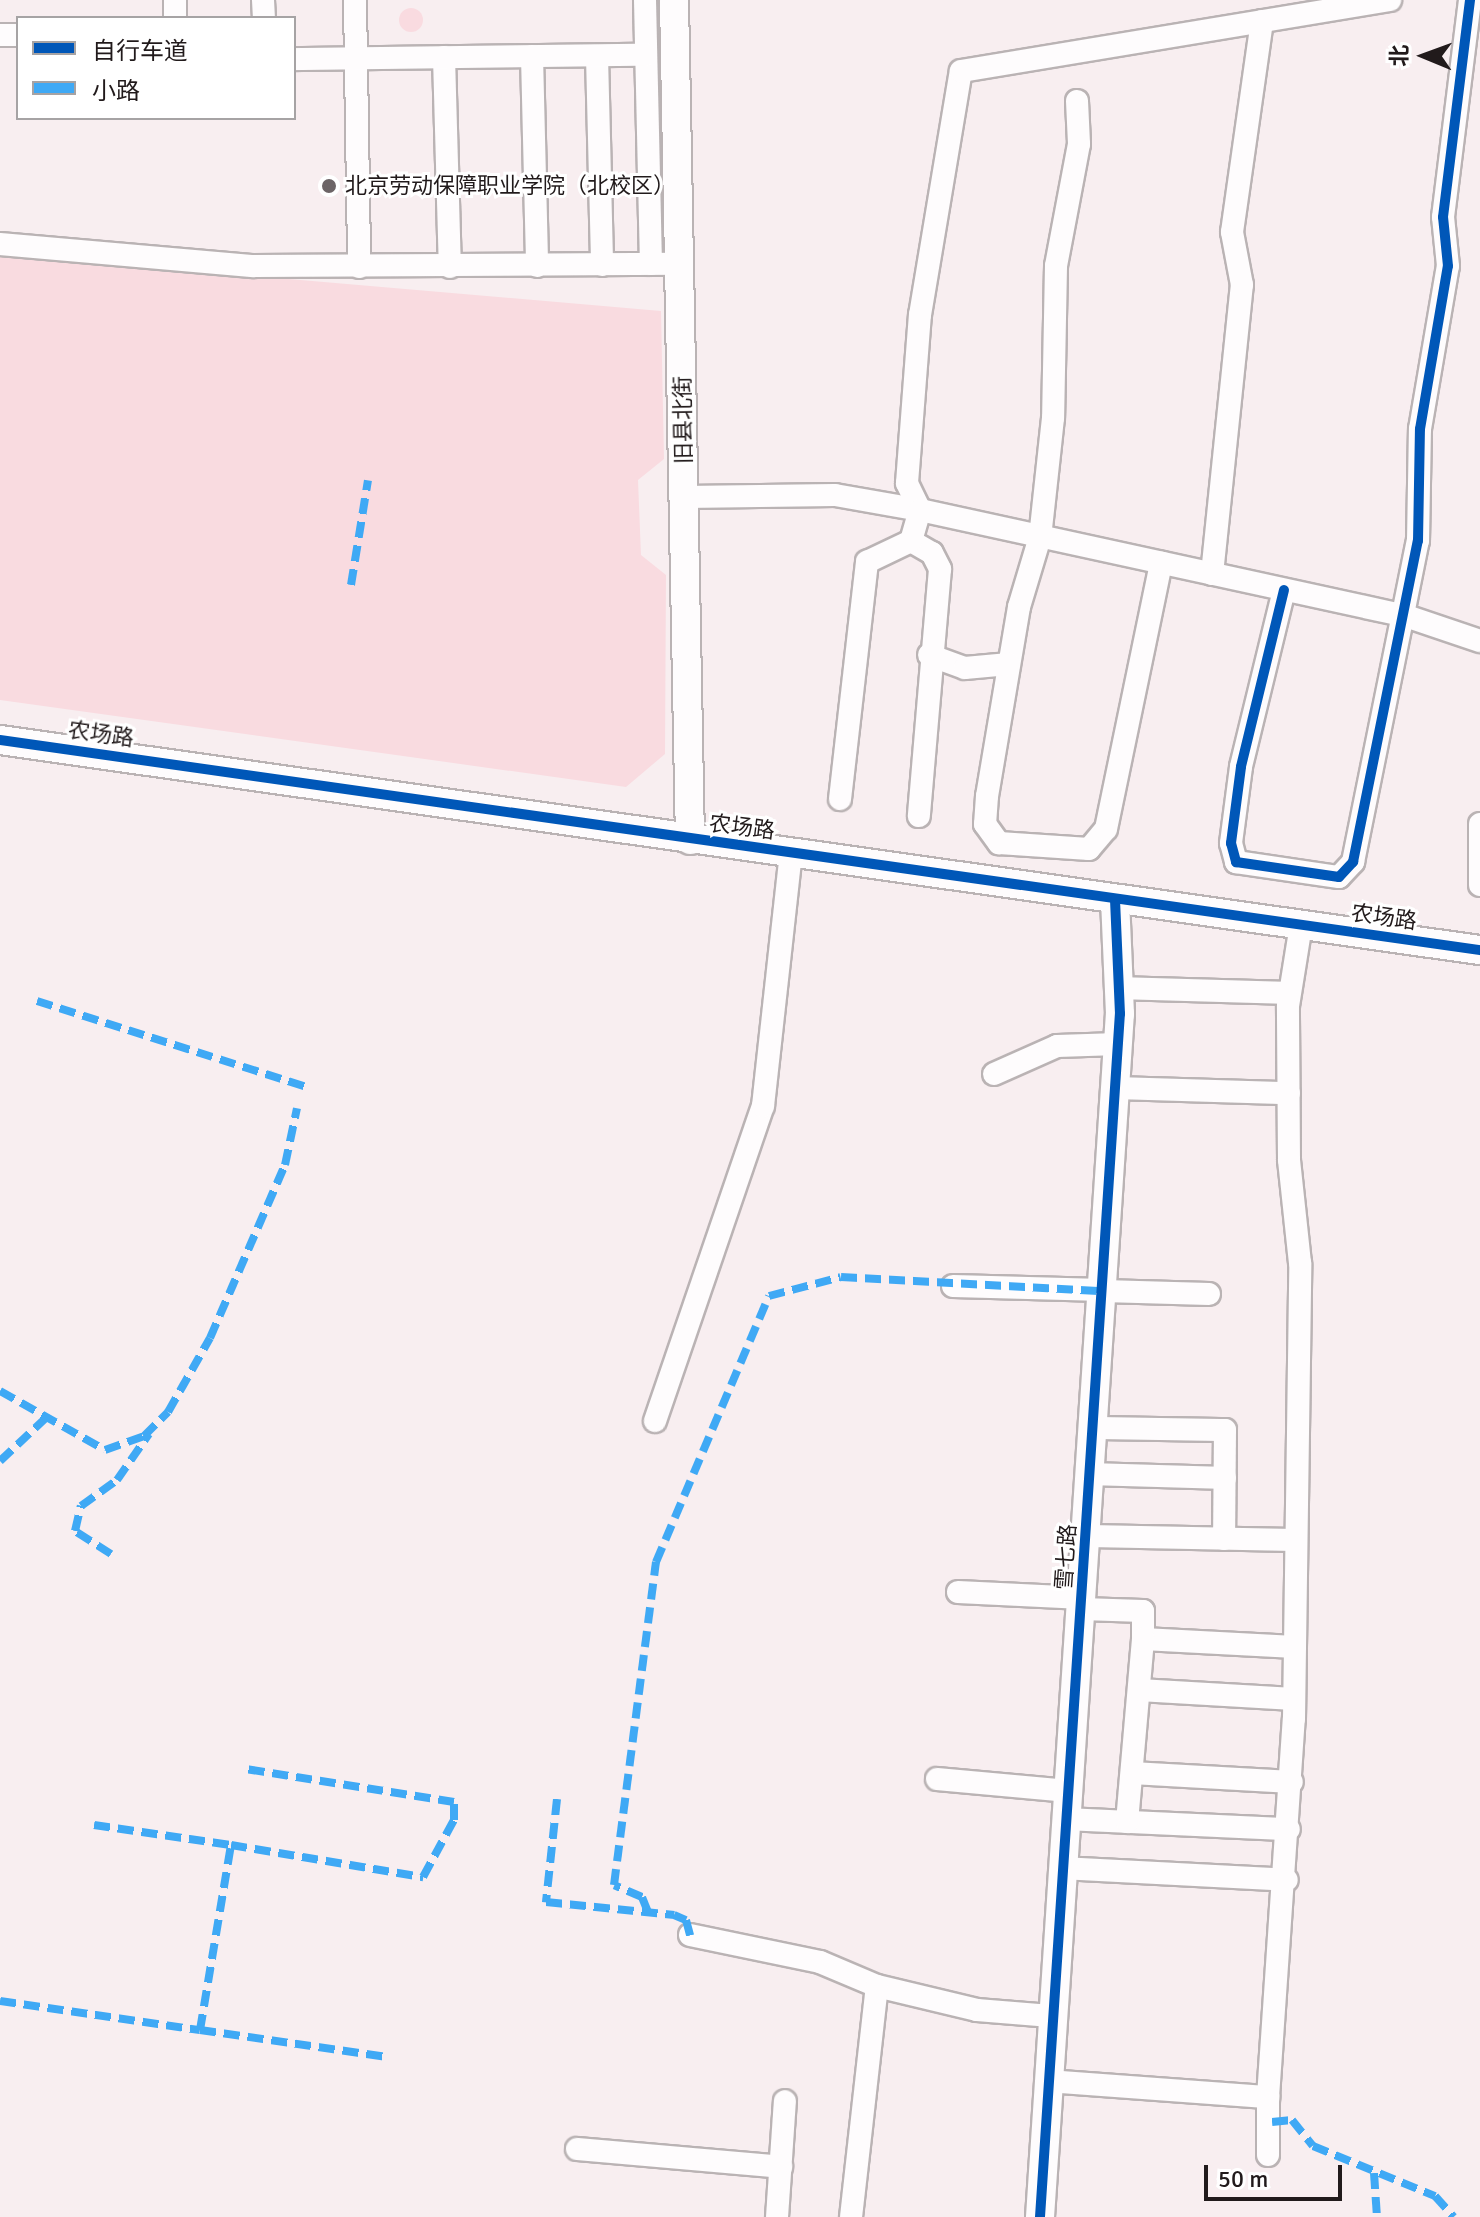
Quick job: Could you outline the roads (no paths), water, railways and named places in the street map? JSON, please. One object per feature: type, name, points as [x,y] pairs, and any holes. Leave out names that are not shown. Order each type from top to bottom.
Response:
[{"type":"street","points":[[355,0],[359,267]]},
{"type":"street","points":[[645,0],[651,264]]},
{"type":"street","name":"旧县北街","points":[[674,0],[690,840]]},
{"type":"street","points":[[840,799],[867,562],[911,541],[920,510],[907,483],[920,315],[961,71],[1390,0]]},
{"type":"street","points":[[1284,590],[1241,767],[1236,862],[1339,877],[1353,862],[1406,616],[1434,318],[1448,266],[1447,172],[1470,0]]},
{"type":"street","points":[[1212,574],[1242,285],[1232,232],[1262,21]]},
{"type":"street","points":[[296,59],[646,55]]},
{"type":"street","points":[[532,56],[537,266]]},
{"type":"street","points":[[597,56],[602,265]]},
{"type":"street","points":[[444,57],[450,267]]},
{"type":"street","points":[[1077,101],[1079,144],[1056,266],[1053,418],[1040,537],[1009,664],[985,824],[999,843],[1089,849],[1106,829],[1161,563]]},
{"type":"street","points":[[0,244],[33,252],[359,267],[680,264]]},
{"type":"street","points":[[685,497],[835,495],[920,510],[1406,616],[1480,641]]},
{"type":"street","points":[[911,541],[932,553],[940,569],[929,655],[919,816]]},
{"type":"street","points":[[929,655],[965,668],[1009,664]]},
{"type":"street","name":"农场路","points":[[0,740],[1480,950]]},
{"type":"street","points":[[1480,824],[1480,885]]},
{"type":"street","points":[[655,1421],[763,1106],[791,853]]},
{"type":"street","name":"雪七路","points":[[1040,2217],[1051,2016],[1083,1604],[1116,1088],[1119,988],[1115,900]]},
{"type":"street","points":[[1268,2155],[1268,2097],[1287,1880],[1292,1782],[1299,1224],[1289,1093],[1289,993],[1301,925]]},
{"type":"street","points":[[1119,988],[1289,993]]},
{"type":"street","points":[[994,1074],[1057,1046],[1118,1044]]},
{"type":"street","points":[[1116,1088],[1289,1093]]},
{"type":"street","points":[[953,1286],[1209,1294]]},
{"type":"street","points":[[1094,1428],[1225,1430],[1224,1539]]},
{"type":"street","points":[[1091,1474],[1225,1478]]},
{"type":"street","points":[[1087,1536],[1296,1540]]},
{"type":"street","points":[[958,1592],[1143,1611],[1127,1822]]},
{"type":"street","points":[[1143,1639],[1295,1647]]},
{"type":"street","points":[[1139,1690],[1294,1699]]},
{"type":"street","points":[[1132,1773],[1292,1782]]},
{"type":"street","points":[[937,1779],[1067,1805],[1127,1822],[1289,1829]]},
{"type":"street","points":[[1061,1868],[1287,1880]]},
{"type":"street","points":[[690,1935],[820,1962],[877,1986],[977,2010],[1051,2016]]},
{"type":"street","points":[[851,2217],[877,1986]]},
{"type":"street","points":[[1048,2081],[1268,2097]]},
{"type":"street","points":[[777,2217],[785,2101]]},
{"type":"street","points":[[577,2149],[781,2167]]},
{"type":"place","name":"北京劳动保障职业学院（北校区）","points":[[329,186]]}]
